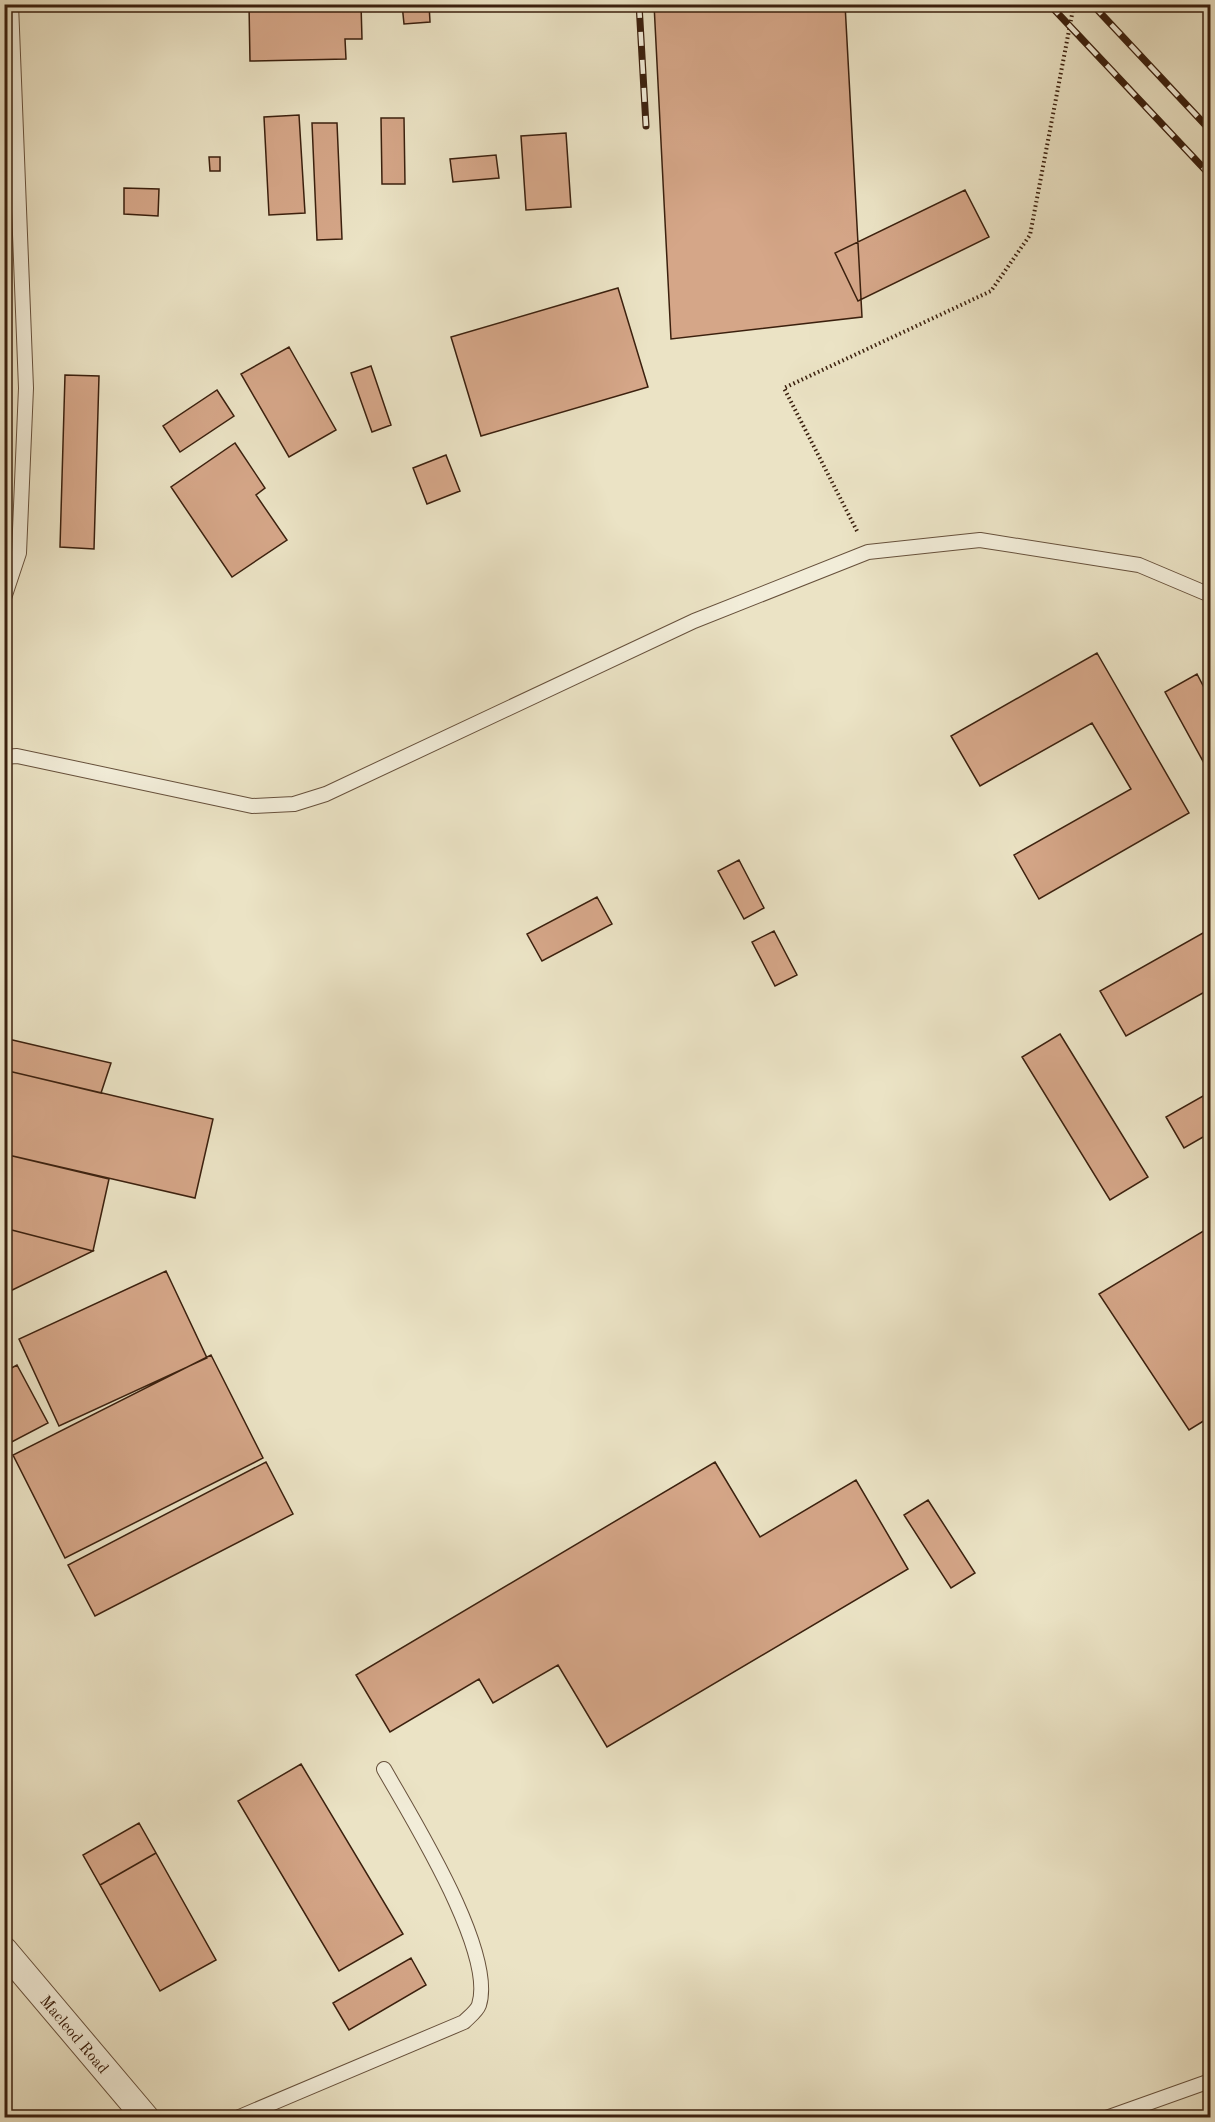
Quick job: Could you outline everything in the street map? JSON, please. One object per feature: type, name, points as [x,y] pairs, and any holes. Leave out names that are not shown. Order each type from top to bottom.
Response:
[{"type":"street","name":"Macleod Road","points":[[4,1950],[146,2118]]},
{"type":"lane","points":[[4,598],[19,553],[26,388],[11,4]]},
{"type":"lane","points":[[4,757],[17,756],[252,806],[294,804],[326,794],[694,621],[868,552],[980,540],[1139,564],[1210,595]]},
{"type":"lane","points":[[237,2118],[464,2022],[479,2006],[481,1985],[477,1958],[450,1884],[384,1769]]},
{"type":"lane","points":[[1106,2118],[1210,2081]]},
{"type":"path","points":[[868,552],[784,388],[991,291],[1030,234],[1074,4]]},
{"type":"building","points":[[249,4],[361,4],[362,39],[345,39],[346,59],[250,61]]},
{"type":"building","points":[[402,4],[429,4],[430,22],[404,24]]},
{"type":"building","points":[[654,4],[845,4],[862,317],[671,339]]},
{"type":"building","points":[[299,115],[305,213],[269,215],[264,117]]},
{"type":"building","points":[[381,118],[404,118],[405,184],[382,184]]},
{"type":"building","points":[[312,123],[337,123],[342,239],[317,240]]},
{"type":"building","points":[[566,133],[571,207],[526,210],[521,136]]},
{"type":"building","points":[[496,155],[499,178],[453,182],[450,159]]},
{"type":"building","points":[[209,157],[220,157],[220,171],[210,171]]},
{"type":"building","points":[[124,188],[159,189],[158,216],[124,214]]},
{"type":"building","points":[[965,190],[989,237],[858,301],[835,253]]},
{"type":"building","points":[[618,288],[648,387],[481,436],[451,337]]},
{"type":"building","points":[[289,347],[336,430],[289,457],[241,374]]},
{"type":"building","points":[[371,366],[391,425],[372,432],[351,373]]},
{"type":"building","points":[[65,375],[99,376],[94,549],[60,547]]},
{"type":"building","points":[[217,390],[234,416],[180,452],[163,426]]},
{"type":"building","points":[[235,443],[265,488],[256,495],[287,540],[232,577],[171,487]]},
{"type":"building","points":[[446,455],[460,491],[427,504],[413,468]]},
{"type":"building","points":[[1097,653],[1189,813],[1039,899],[1014,855],[1131,789],[1092,723],[980,786],[951,736]]},
{"type":"building","points":[[1197,674],[1210,699],[1210,774],[1165,692]]},
{"type":"building","points":[[739,860],[764,908],[744,919],[718,871]]},
{"type":"building","points":[[597,897],[612,924],[542,961],[527,934]]},
{"type":"building","points":[[1210,929],[1210,989],[1126,1036],[1100,991]]},
{"type":"building","points":[[774,931],[797,975],[775,986],[752,942]]},
{"type":"building","points":[[1060,1034],[1148,1177],[1110,1200],[1022,1057]]},
{"type":"building","points":[[4,1038],[111,1063],[101,1093],[4,1070]]},
{"type":"building","points":[[4,1070],[213,1119],[195,1198],[4,1154]]},
{"type":"building","points":[[1210,1092],[1210,1133],[1184,1148],[1166,1117]]},
{"type":"building","points":[[4,1154],[109,1179],[93,1251],[4,1228]]},
{"type":"building","points":[[1210,1227],[1210,1417],[1189,1430],[1099,1294]]},
{"type":"building","points":[[4,1228],[93,1251],[4,1294]]},
{"type":"building","points":[[166,1271],[207,1358],[59,1426],[19,1339]]},
{"type":"building","points":[[211,1355],[263,1458],[65,1558],[13,1455]]},
{"type":"building","points":[[17,1365],[48,1423],[4,1446],[4,1372]]},
{"type":"building","points":[[266,1462],[293,1514],[95,1616],[68,1565]]},
{"type":"building","points":[[715,1462],[760,1537],[856,1480],[908,1569],[607,1747],[558,1665],[493,1703],[479,1679],[390,1732],[356,1675]]},
{"type":"building","points":[[928,1500],[975,1573],[951,1588],[904,1515]]},
{"type":"building","points":[[301,1764],[403,1934],[339,1971],[238,1801]]},
{"type":"building","points":[[139,1823],[156,1853],[100,1885],[83,1855]]},
{"type":"building","points":[[156,1853],[216,1960],[160,1991],[100,1885]]},
{"type":"building","points":[[411,1958],[426,1985],[349,2030],[333,2003]]},
{"type":"railway","points":[[639,4],[646,126]]},
{"type":"railway","points":[[1049,4],[1210,175]]},
{"type":"railway","points":[[1092,4],[1210,130]]}]
